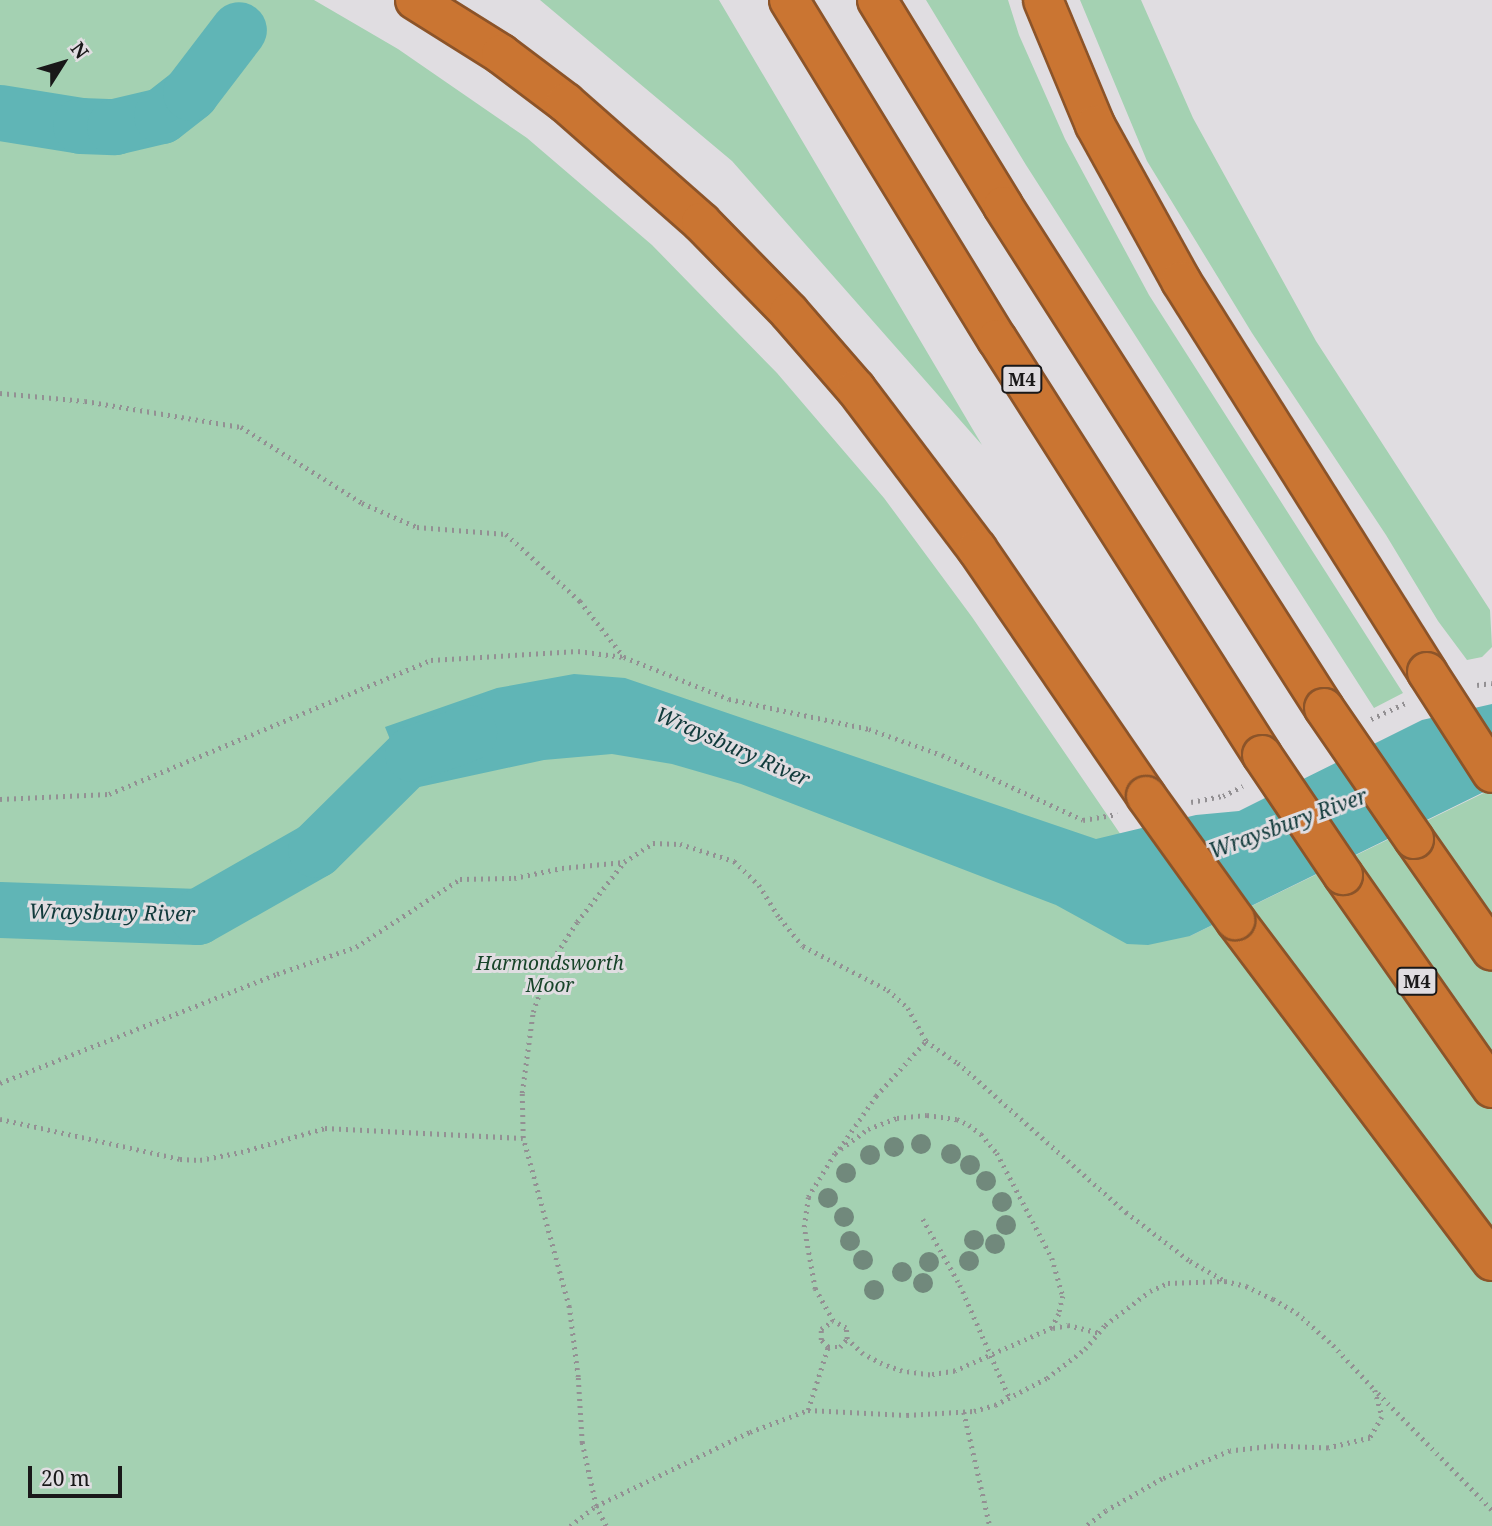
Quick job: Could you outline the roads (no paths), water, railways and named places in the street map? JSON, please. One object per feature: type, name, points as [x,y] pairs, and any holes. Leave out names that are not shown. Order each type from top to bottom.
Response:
[{"type":"highway","points":[[415,0],[501,54],[566,103],[701,222],[789,313],[856,389],[976,549],[1235,920],[1492,1261]]},
{"type":"highway","name":"M4","points":[[789,0],[997,339],[1262,755],[1492,1087]]},
{"type":"highway","points":[[877,0],[1018,229],[1324,708],[1492,951]]},
{"type":"highway","points":[[1043,0],[1095,125],[1181,281],[1492,773]]},
{"type":"water","points":[[574,674],[625,678],[1096,839],[1196,815],[1239,811],[1422,720],[1492,704],[1492,788],[1190,936],[1148,945],[1127,944],[1056,905],[741,784],[672,764],[612,754],[544,760],[410,789],[385,727],[497,688]]},
{"type":"waterway","points":[[0,113],[81,126],[115,127],[162,116],[191,93],[239,30]]},
{"type":"waterway","name":"Wraysbury River","points":[[0,910],[198,917],[316,850],[413,754],[469,733]]},
{"type":"park label","name":"Harmondsworth Moor","points":[[550,975]]}]
